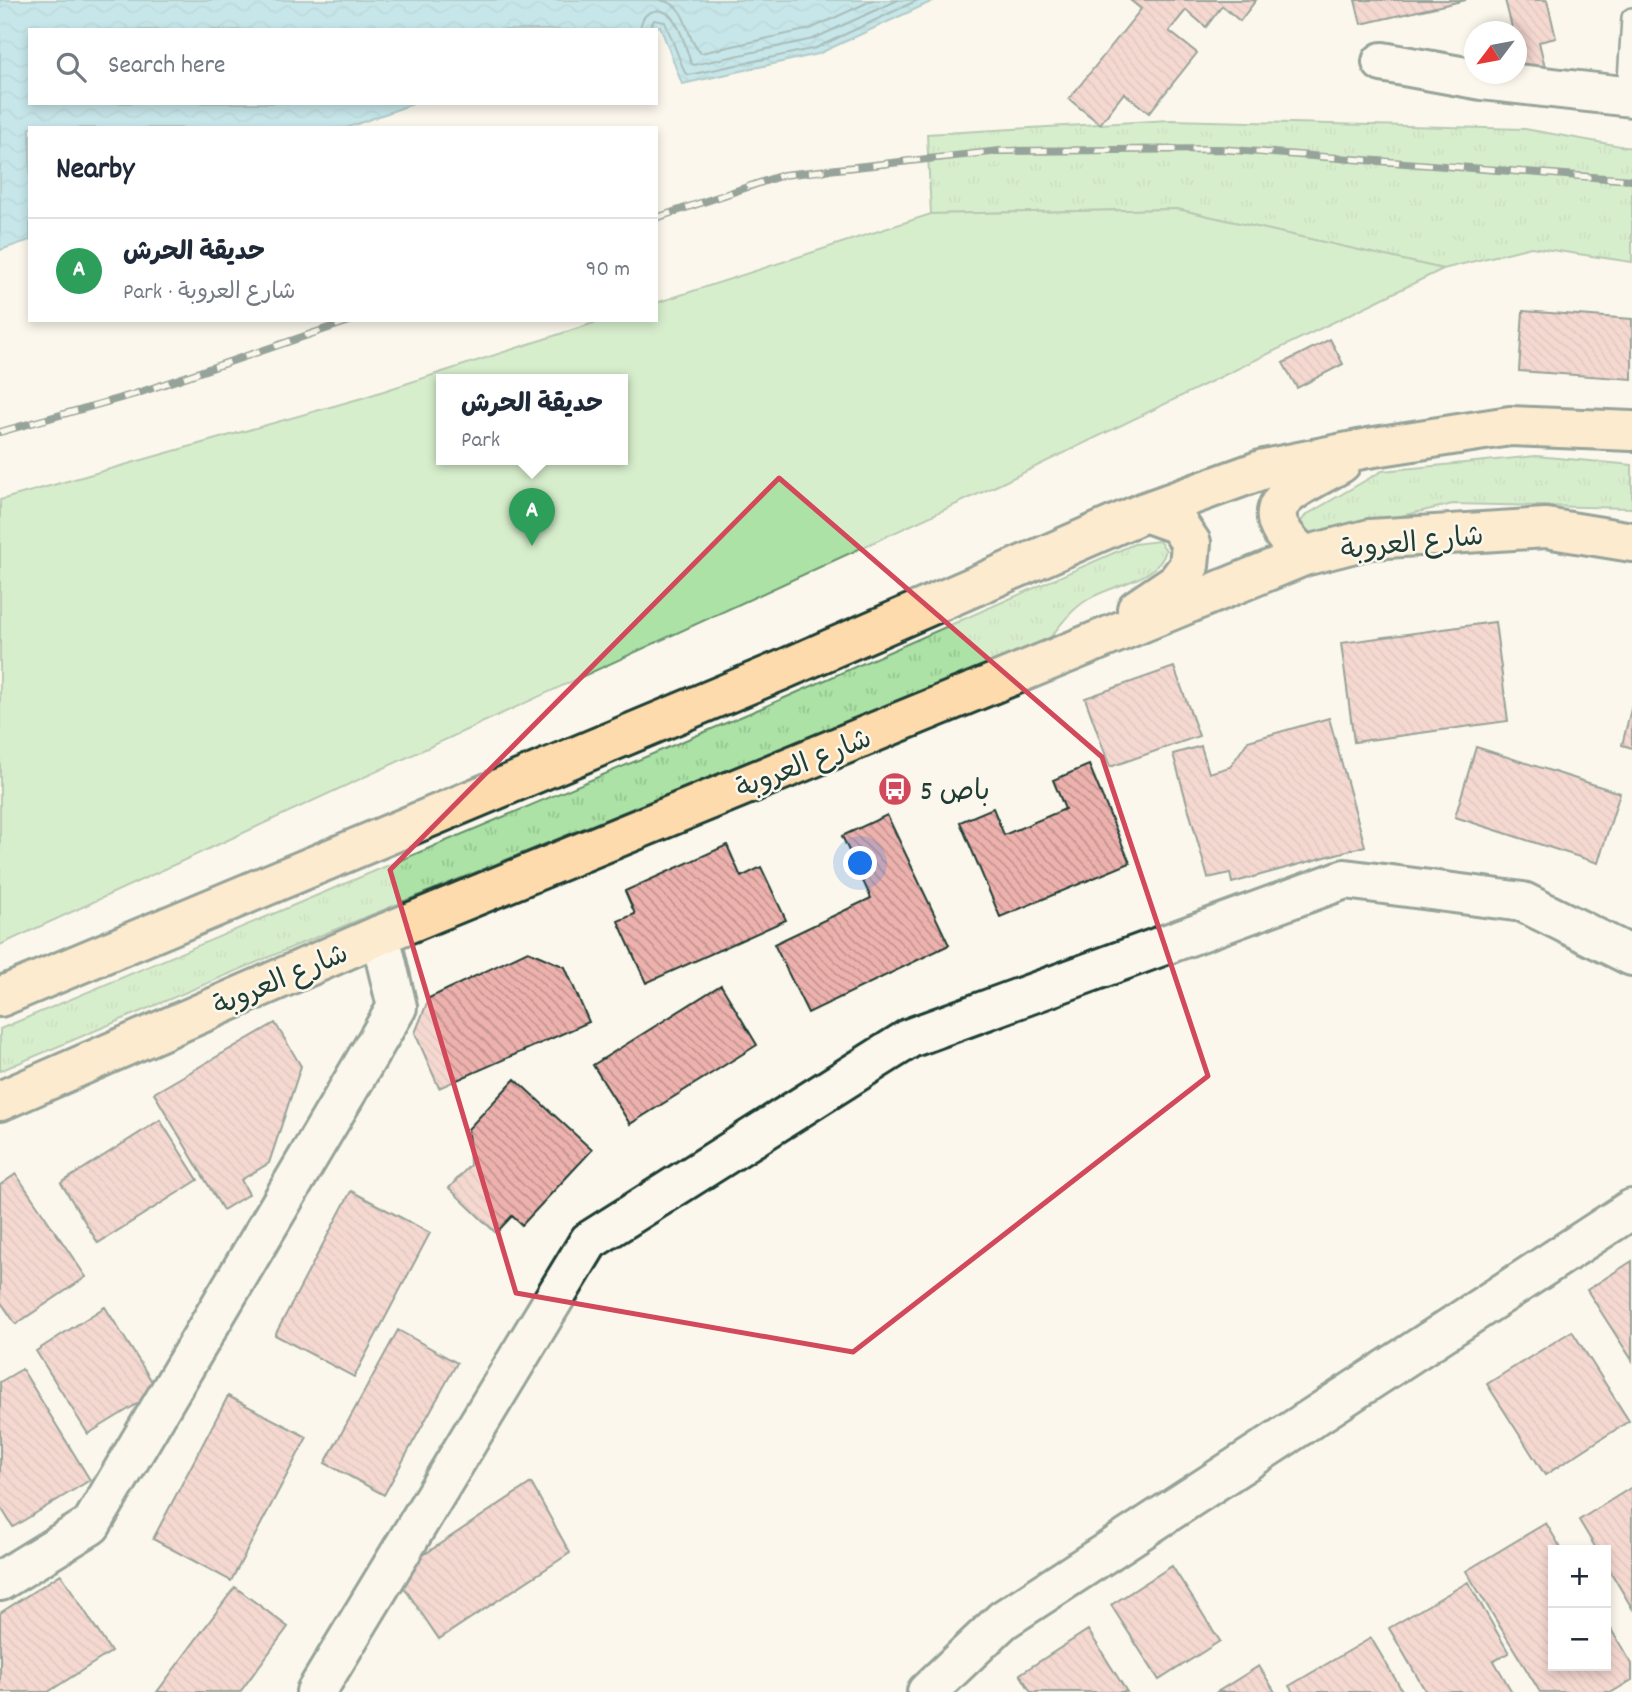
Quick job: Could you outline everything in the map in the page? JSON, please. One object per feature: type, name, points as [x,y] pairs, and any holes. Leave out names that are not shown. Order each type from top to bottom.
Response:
[{"type":"main road","points":[[0,997],[767,676],[1146,512],[1265,468],[1367,448],[1510,426],[1632,431]]},
{"type":"main road","points":[[1304,556],[1283,537],[1276,526],[1276,510],[1287,495],[1367,448]]},
{"type":"main road","points":[[1094,643],[1128,615],[1177,582],[1189,566],[1191,543],[1178,524],[1146,512]]},
{"type":"main road","name":"شارع العروبة","points":[[0,1101],[380,935],[1304,556],[1370,540],[1546,528],[1632,542]]},
{"type":"street","points":[[1382,62],[1482,80],[1629,96]]},
{"type":"street","points":[[316,1692],[589,1241],[911,1038],[1345,879],[1523,902],[1632,956]]},
{"type":"street","points":[[0,1581],[91,1525],[397,1007],[380,935]]},
{"type":"street","points":[[927,1692],[1003,1620],[1632,1209]]},
{"type":"lane","points":[[1629,96],[1632,18]]},
{"type":"highlighted area","points":[[779,478],[1102,757],[1208,1076],[853,1352],[516,1293],[390,870]]},
{"type":"green space","points":[[1170,120],[1525,129],[1632,148],[1632,262],[1531,247],[1443,269],[1177,209],[931,214],[927,134]]},
{"type":"green space","points":[[1177,209],[1443,269],[1000,484],[0,945],[0,500],[362,398],[436,374],[436,465],[628,465],[628,374],[436,374],[597,322],[658,322],[658,302],[931,214]]},
{"type":"green space","points":[[1536,456],[1632,465],[1632,508],[1453,504],[1322,534],[1303,533],[1299,524],[1306,515],[1382,471]]},
{"type":"green space","points":[[1159,541],[1166,550],[1154,569],[1081,604],[1049,639],[302,943],[0,1071],[0,1029],[764,707],[1134,544]]},
{"type":"water","points":[[0,0],[935,0],[818,54],[682,84],[660,26],[28,28],[28,105],[409,105],[352,126],[28,126],[28,241],[0,250]]},
{"type":"building","points":[[1130,0],[1256,0],[1240,21],[1222,6],[1206,27],[1186,10],[1169,31],[1197,53],[1149,113],[1124,93],[1100,124],[1069,99],[1141,9]]},
{"type":"building","points":[[1355,0],[1466,0],[1361,24]]},
{"type":"building","points":[[1505,0],[1547,0],[1556,38],[1539,42],[1545,67],[1527,71],[1527,21],[1510,21]]},
{"type":"building","points":[[1523,311],[1632,319],[1632,379],[1519,371]]},
{"type":"building","points":[[1330,339],[1343,364],[1297,388],[1283,363]]},
{"type":"building","points":[[1495,622],[1508,721],[1354,742],[1341,643]]},
{"type":"building","points":[[1174,667],[1199,736],[1110,767],[1085,698]]},
{"type":"building","points":[[1632,705],[1632,748],[1622,745]]},
{"type":"building","points":[[1329,718],[1365,846],[1232,883],[1230,873],[1208,878],[1173,754],[1201,746],[1209,773],[1230,767],[1248,741]]},
{"type":"building","points":[[1476,747],[1620,793],[1598,863],[1455,817]]},
{"type":"building","points":[[1089,765],[1130,863],[1000,917],[960,822],[993,808],[1004,835],[1065,809],[1053,780]]},
{"type":"building","points":[[887,815],[949,945],[808,1013],[774,944],[871,898],[842,836]]},
{"type":"building","points":[[727,845],[741,877],[761,867],[786,920],[646,983],[618,921],[635,914],[625,891]]},
{"type":"building","points":[[528,951],[565,967],[589,1022],[439,1088],[415,1033],[429,998]]},
{"type":"building","points":[[721,985],[757,1045],[630,1124],[593,1065]]},
{"type":"building","points":[[275,1023],[301,1066],[269,1163],[241,1180],[249,1194],[223,1210],[154,1093]]},
{"type":"building","points":[[515,1079],[592,1150],[522,1225],[512,1216],[496,1233],[449,1188],[470,1165],[468,1129]]},
{"type":"building","points":[[160,1120],[198,1180],[98,1243],[61,1183]]},
{"type":"building","points":[[16,1174],[86,1277],[16,1324],[0,1301],[0,1185]]},
{"type":"building","points":[[351,1191],[430,1233],[354,1377],[275,1335]]},
{"type":"building","points":[[1632,1261],[1632,1360],[1587,1290]]},
{"type":"building","points":[[105,1307],[158,1391],[88,1434],[36,1351]]},
{"type":"building","points":[[398,1330],[457,1363],[384,1495],[325,1463]]},
{"type":"building","points":[[1572,1331],[1629,1421],[1545,1475],[1487,1384]]},
{"type":"building","points":[[22,1369],[90,1480],[13,1527],[0,1506],[0,1382]]},
{"type":"building","points":[[228,1396],[307,1437],[231,1581],[153,1539]]},
{"type":"building","points":[[531,1483],[570,1553],[439,1639],[395,1574]]},
{"type":"building","points":[[1632,1487],[1632,1608],[1611,1572],[1611,1545],[1594,1545],[1579,1520]]},
{"type":"building","points":[[1546,1523],[1559,1545],[1548,1545],[1548,1671],[1611,1671],[1611,1629],[1632,1664],[1632,1680],[1612,1692],[1540,1692],[1466,1571]]},
{"type":"building","points":[[1172,1566],[1220,1641],[1159,1680],[1111,1605]]},
{"type":"building","points":[[61,1574],[111,1652],[48,1692],[0,1692],[0,1613]]},
{"type":"building","points":[[1468,1582],[1509,1653],[1494,1661],[1512,1692],[1426,1692],[1389,1628]]},
{"type":"building","points":[[235,1587],[288,1627],[240,1692],[157,1692]]},
{"type":"building","points":[[1088,1630],[1127,1692],[1031,1692],[1020,1674]]},
{"type":"building","points":[[1371,1638],[1403,1692],[1293,1692],[1289,1686]]},
{"type":"building","points":[[1259,1666],[1275,1692],[1217,1692]]},
{"type":"railway","points":[[658,217],[783,175],[1000,151],[1219,149],[1632,180]]},
{"type":"railway","points":[[0,432],[135,394],[346,322]]},
{"type":"place","name":"حديقة الحرش","points":[[532,546]]},
{"type":"place","name":"باص 5","points":[[895,789]]}]
